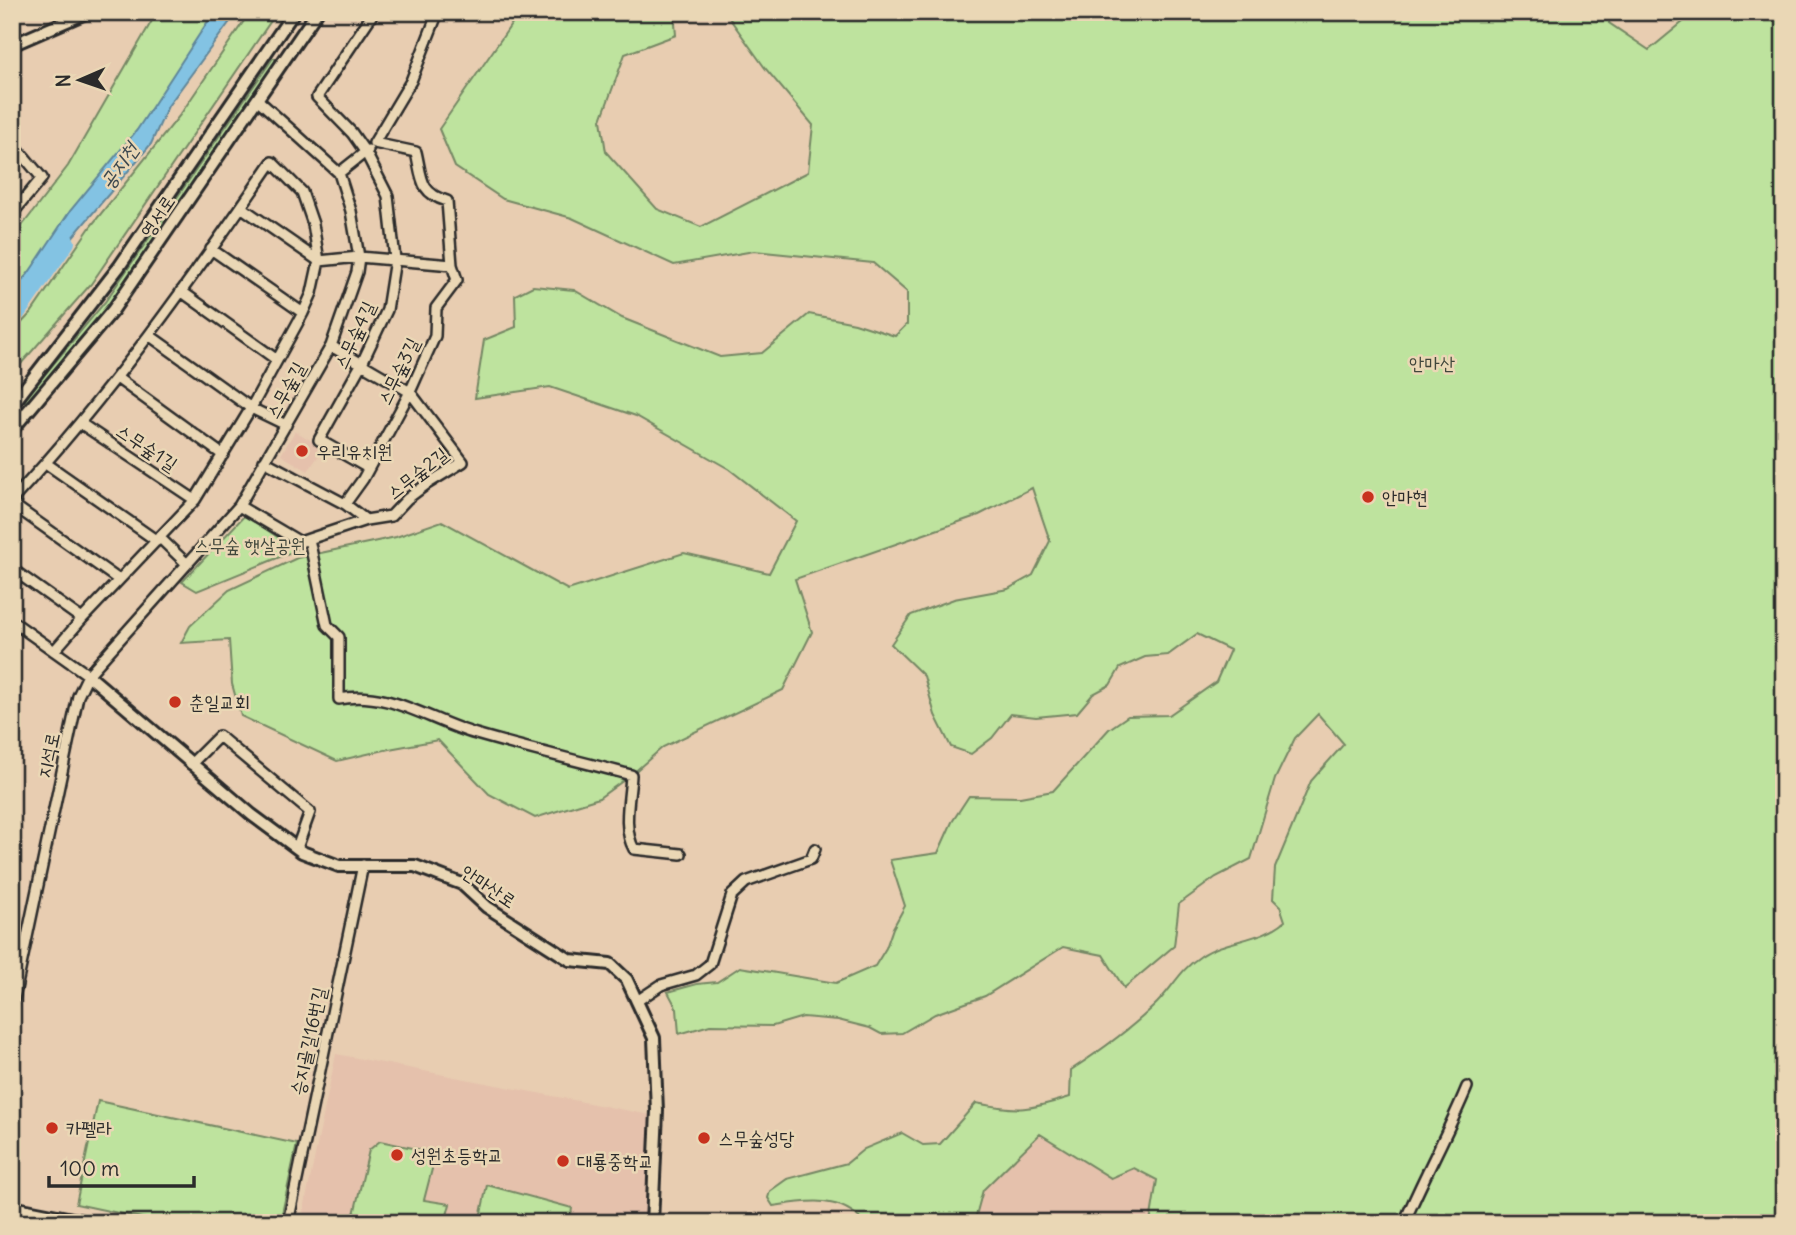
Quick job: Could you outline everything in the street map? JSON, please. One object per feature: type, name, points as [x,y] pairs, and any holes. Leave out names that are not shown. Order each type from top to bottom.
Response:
[{"type":"street","points":[[12,46],[88,12]]},
{"type":"street","name":"영서로","points":[[12,405],[119,267],[294,12]]},
{"type":"street","name":"영서로","points":[[12,430],[113,310],[317,12]]},
{"type":"street","name":"스무숲4길","points":[[368,468],[319,440],[362,363],[387,310],[395,259],[388,196],[366,153],[346,126],[317,97],[374,12]]},
{"type":"street","points":[[258,100],[339,173],[374,144],[411,81],[438,12]]},
{"type":"street","points":[[12,142],[42,178],[12,214]]},
{"type":"street","name":"스무숲3길","points":[[345,504],[410,393],[435,336],[436,308],[457,280],[452,265],[447,201],[426,191],[416,152],[374,144]]},
{"type":"street","points":[[54,651],[195,500],[251,408],[312,293],[319,261],[313,225],[302,192],[272,162],[117,379],[12,502],[119,580]]},
{"type":"street","name":"스무숲길","points":[[88,675],[239,506],[331,345],[358,272],[359,257],[351,211],[339,173]]},
{"type":"street","points":[[241,207],[319,261],[359,257],[452,265]]},
{"type":"street","points":[[211,249],[303,313]]},
{"type":"street","points":[[181,291],[277,360]]},
{"type":"street","points":[[149,335],[251,408],[286,425]]},
{"type":"street","points":[[331,345],[410,393]]},
{"type":"street","name":"스무숲1길","points":[[117,379],[223,455]]},
{"type":"street","name":"스무숲2길","points":[[309,539],[366,520],[391,516],[427,484],[463,462],[410,393]]},
{"type":"street","name":"스무숲1길","points":[[80,423],[195,500]]},
{"type":"street","points":[[264,461],[345,504],[366,520]]},
{"type":"street","points":[[47,464],[158,540],[187,564]]},
{"type":"street","points":[[239,506],[300,542],[309,539],[327,625],[339,637],[338,699],[356,695],[384,700],[473,733],[631,775],[628,821],[630,841],[635,849],[681,854]]},
{"type":"street","points":[[12,569],[82,619]]},
{"type":"street","name":"안마산로","points":[[12,621],[88,675],[251,815],[297,848],[339,866],[415,866],[462,884],[487,907],[570,960],[610,964],[627,980],[654,1038],[657,1111],[652,1223]]},
{"type":"street","name":"지석로","points":[[12,1009],[78,696],[88,675]]},
{"type":"street","points":[[191,764],[219,736],[310,812],[297,848]]},
{"type":"street","points":[[636,1001],[661,985],[696,975],[710,964],[732,895],[746,883],[811,859],[815,849]]},
{"type":"street","name":"승지골길16번길","points":[[288,1223],[363,866]]},
{"type":"street","points":[[1404,1223],[1425,1172],[1447,1136],[1467,1087]]},
{"type":"street","points":[[12,1207],[93,1223]]},
{"type":"shaded area","name":"우리유치원","points":[[295,431],[324,448],[308,471],[281,455]]},
{"type":"shaded area","points":[[336,1054],[650,1115],[645,1223],[301,1223]]},
{"type":"shaded area","points":[[1040,1134],[1110,1178],[1135,1168],[1157,1181],[1150,1223],[973,1223],[983,1190]]},
{"type":"green space","points":[[157,12],[220,12],[110,179],[12,292],[12,239],[68,166]]},
{"type":"green space","points":[[250,12],[277,12],[91,284],[12,374],[12,333],[31,313],[91,226],[180,115]]},
{"type":"green space","name":"안마산","points":[[515,12],[674,12],[676,35],[625,54],[601,120],[606,152],[657,209],[701,227],[808,172],[813,125],[765,68],[725,12],[1613,12],[1609,23],[1649,50],[1695,12],[1784,12],[1784,1223],[1150,1223],[1157,1180],[1134,1168],[1111,1178],[1040,1134],[983,1190],[974,1223],[864,1223],[845,1207],[834,1204],[797,1202],[773,1206],[768,1198],[770,1191],[787,1179],[847,1163],[864,1149],[902,1133],[923,1145],[940,1144],[976,1103],[1003,1108],[1024,1108],[1070,1097],[1071,1070],[1114,1040],[1160,1001],[1193,962],[1211,950],[1265,933],[1285,921],[1280,906],[1273,899],[1275,868],[1311,781],[1344,744],[1318,714],[1295,738],[1275,779],[1251,859],[1216,877],[1179,904],[1174,946],[1124,988],[1103,955],[1063,947],[985,996],[935,1014],[902,1033],[881,1034],[870,1028],[838,1020],[803,1017],[773,1026],[710,1025],[679,1034],[677,1009],[668,992],[717,982],[740,967],[836,983],[875,966],[905,906],[890,860],[938,853],[952,822],[969,796],[1020,797],[1053,791],[1109,729],[1128,716],[1169,715],[1216,682],[1230,650],[1197,634],[1168,655],[1145,657],[1120,668],[1110,685],[1093,694],[1077,713],[1036,717],[1011,714],[992,738],[971,754],[951,747],[935,715],[924,676],[891,644],[911,615],[954,599],[1008,589],[1033,575],[1050,541],[1032,488],[979,515],[795,579],[812,632],[783,690],[663,747],[599,798],[535,818],[489,794],[438,740],[337,761],[241,716],[232,684],[229,640],[181,643],[190,626],[229,590],[297,558],[396,537],[442,521],[568,590],[684,553],[769,573],[796,521],[729,469],[636,416],[550,387],[475,398],[484,340],[516,327],[515,295],[533,286],[574,290],[622,318],[720,357],[762,353],[809,314],[855,323],[895,336],[907,324],[907,292],[873,263],[754,251],[674,265],[572,218],[503,199],[455,167],[439,129],[515,19]]},
{"type":"green space","points":[[273,58],[276,64],[108,306],[29,402],[25,402],[26,397],[105,302]]},
{"type":"green space","name":"스무숲 햇살공원","points":[[245,515],[297,550],[197,591],[182,582]]},
{"type":"green space","points":[[98,1101],[297,1144],[280,1223],[165,1223],[76,1204]]},
{"type":"green space","points":[[380,1141],[427,1151],[432,1169],[424,1200],[450,1204],[445,1223],[352,1223],[369,1150]]},
{"type":"green space","points":[[487,1185],[572,1208],[570,1223],[479,1223]]},
{"type":"water","points":[[214,12],[237,12],[168,106],[151,144],[12,309],[12,292],[28,274],[70,211],[137,130]]},
{"type":"waterway","name":"공지천","points":[[12,319],[66,242]]},
{"type":"place","name":"우리유치원","points":[[302,451]]},
{"type":"place","name":"안마현","points":[[1368,497]]},
{"type":"place","name":"춘일교회","points":[[175,702]]},
{"type":"place","name":"카펠라","points":[[52,1128]]},
{"type":"place","name":"스무숲성당","points":[[704,1138]]},
{"type":"place","name":"성원초등학교","points":[[397,1155]]},
{"type":"place","name":"대룡중학교","points":[[563,1161]]}]
